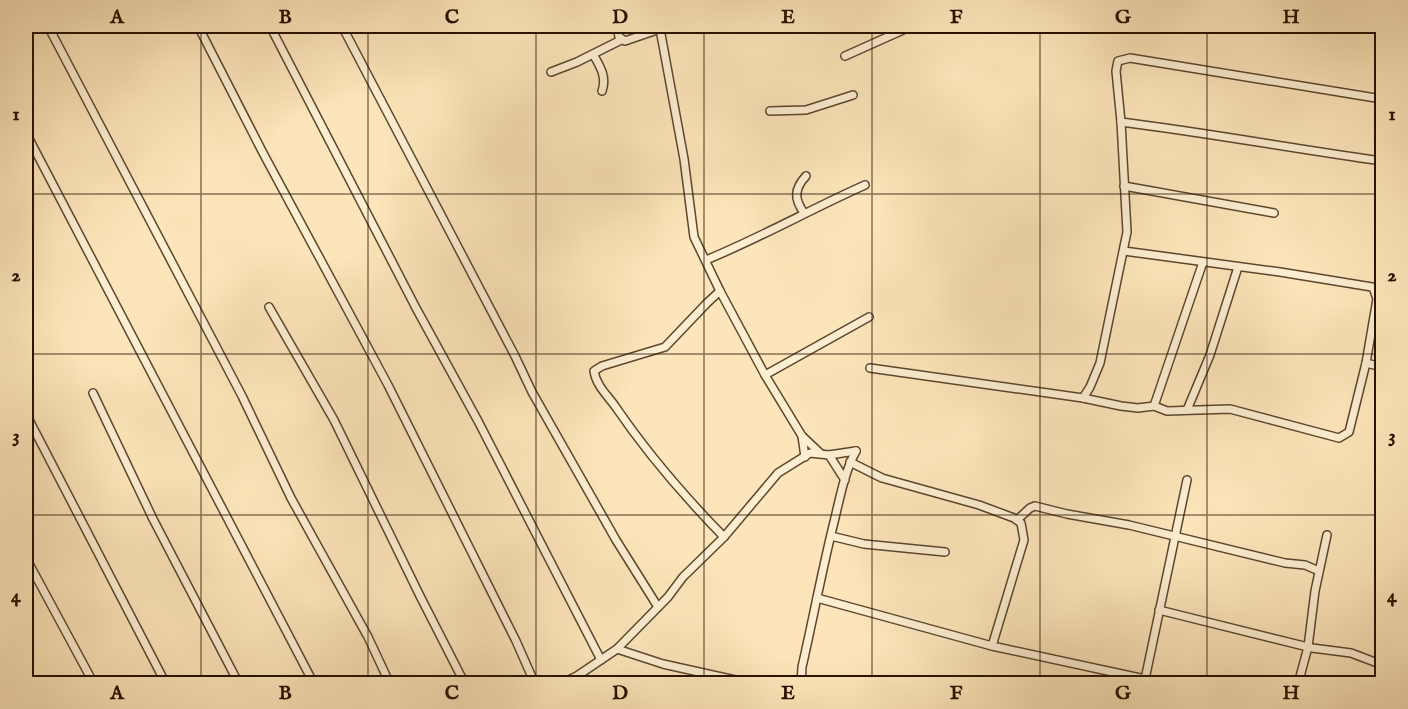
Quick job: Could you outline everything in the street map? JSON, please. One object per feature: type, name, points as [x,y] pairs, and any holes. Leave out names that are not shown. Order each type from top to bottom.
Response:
[{"type":"street","points":[[48,26],[242,396],[291,498],[368,637],[390,684]]},
{"type":"street","points":[[198,26],[279,184],[393,395],[516,641],[535,684]]},
{"type":"street","points":[[270,26],[601,660]]},
{"type":"street","points":[[342,26],[532,392],[616,540],[658,607]]},
{"type":"street","points":[[617,26],[621,40]]},
{"type":"street","points":[[551,72],[621,40],[669,26]]},
{"type":"street","points":[[845,56],[912,26]]},
{"type":"street","points":[[660,29],[684,159],[694,237],[765,375],[802,435],[820,453]]},
{"type":"street","points":[[593,54],[605,83],[602,91]]},
{"type":"street","points":[[1083,398],[1100,363],[1127,232],[1116,64],[1122,59],[1130,58],[1383,99]]},
{"type":"street","points":[[770,111],[806,110],[853,95]]},
{"type":"street","points":[[1121,122],[1187,130],[1281,147],[1383,161]]},
{"type":"street","points":[[26,133],[314,684]]},
{"type":"street","points":[[804,213],[797,203],[796,195],[800,182],[806,176]]},
{"type":"street","points":[[706,260],[865,185]]},
{"type":"street","points":[[1124,186],[1274,213]]},
{"type":"street","points":[[870,368],[1083,398],[1130,407],[1154,406],[1167,411],[1230,408],[1339,438],[1349,432],[1366,363],[1377,299],[1374,290],[1362,285],[1124,250]]},
{"type":"street","points":[[1154,406],[1203,262]]},
{"type":"street","points":[[1187,410],[1210,355],[1238,267]]},
{"type":"street","points":[[720,291],[665,347],[602,366],[594,371],[600,386],[634,434],[685,497],[724,537]]},
{"type":"street","points":[[269,307],[334,420],[465,684]]},
{"type":"street","points":[[765,375],[869,317]]},
{"type":"street","points":[[1366,363],[1383,367]]},
{"type":"street","points":[[93,393],[153,519],[239,684]]},
{"type":"street","points":[[26,414],[166,684]]},
{"type":"street","points":[[802,435],[805,457]]},
{"type":"street","points":[[560,684],[577,676],[617,649],[658,607],[682,578],[724,537],[778,473],[810,453],[829,455],[856,451],[850,462],[831,536],[802,667],[801,684]]},
{"type":"street","points":[[829,455],[845,480]]},
{"type":"street","points":[[850,462],[882,478],[979,505],[1017,520],[1024,531],[1024,540],[992,646]]},
{"type":"street","points":[[1145,681],[1187,480]]},
{"type":"street","points":[[1017,520],[1035,506],[1285,563],[1305,565],[1319,571]]},
{"type":"street","points":[[1298,684],[1308,646],[1319,571],[1327,535]]},
{"type":"street","points":[[831,536],[864,544],[945,552]]},
{"type":"street","points":[[26,558],[94,684]]},
{"type":"street","points":[[817,598],[992,646],[1145,681],[1168,684]]},
{"type":"street","points":[[1159,610],[1308,646],[1351,653],[1380,664]]},
{"type":"street","points":[[617,649],[663,664],[753,684]]}]
